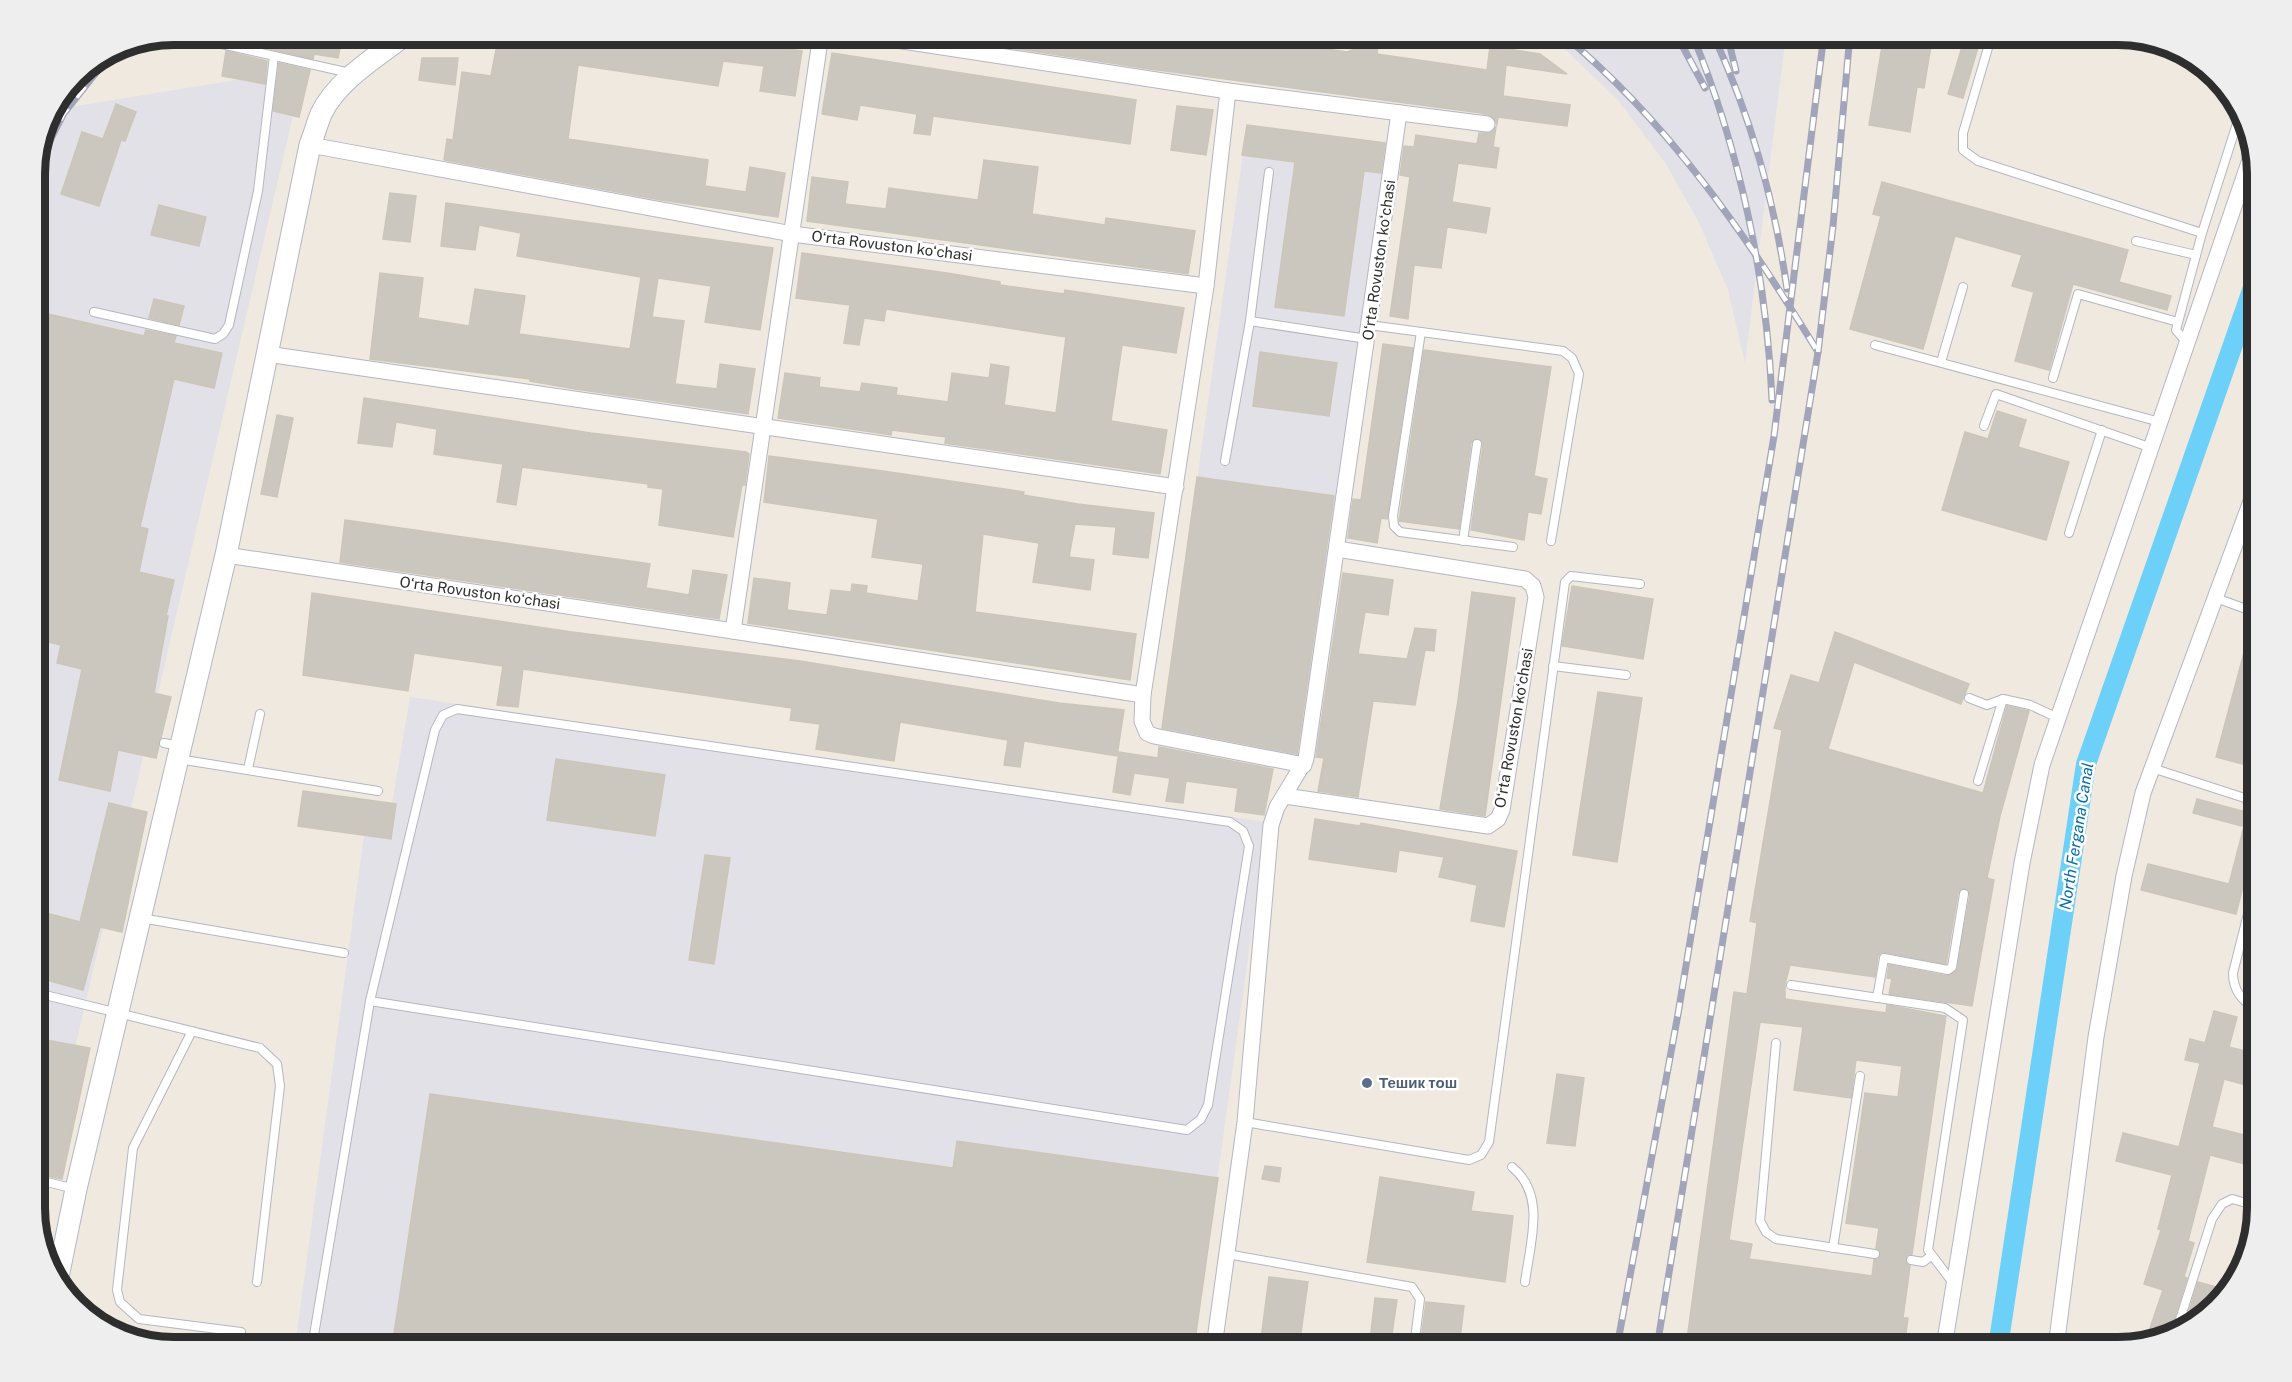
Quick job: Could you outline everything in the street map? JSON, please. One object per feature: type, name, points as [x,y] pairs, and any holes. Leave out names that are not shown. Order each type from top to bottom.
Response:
[{"type":"street","points":[[60,1268],[76,1189],[119,1014],[174,749],[226,555],[310,145],[321,113],[333,96],[354,74],[391,45]]},
{"type":"street","name":"Oʻrta Rovuston koʻchasi","points":[[734,631],[818,45]]},
{"type":"street","points":[[929,45],[1228,91],[1486,124]]},
{"type":"street","points":[[1228,91],[1206,286],[1143,696],[1142,721],[1147,733],[1304,765]]},
{"type":"street","name":"Oʻrta Rovuston koʻchasi","points":[[1337,549],[1525,579],[1533,586],[1536,597],[1502,810],[1498,819],[1488,826],[1285,796],[1304,765],[1399,113]]},
{"type":"street","name":"Oʻrta Rovuston koʻchasi","points":[[310,145],[792,234],[1206,286]]},
{"type":"street","points":[[1946,1337],[2022,863],[2042,765],[2149,447],[2160,422],[2247,169]]},
{"type":"street","points":[[267,354],[1176,487]]},
{"type":"street","points":[[2057,1337],[2096,1037],[2124,876],[2143,794],[2181,683],[2216,598],[2247,512]]},
{"type":"street","name":"Oʻrta Rovuston koʻchasi","points":[[226,555],[734,631],[1143,696]]},
{"type":"street","points":[[1215,1337],[1245,1122],[1271,825],[1285,796]]},
{"type":"lane","points":[[226,45],[354,74]]},
{"type":"lane","points":[[1989,45],[1963,133],[1963,150],[1978,160],[2202,233]]},
{"type":"lane","points":[[94,312],[215,339],[224,334],[230,325],[250,234],[274,56]]},
{"type":"lane","points":[[2187,344],[2176,330],[2202,233],[2237,124]]},
{"type":"lane","points":[[1225,461],[1250,321],[1269,172]]},
{"type":"lane","points":[[2136,241],[2196,255]]},
{"type":"lane","points":[[1941,362],[1964,287]]},
{"type":"lane","points":[[2053,378],[2078,294],[2178,322]]},
{"type":"lane","points":[[1250,321],[1368,332],[1421,332],[1563,351],[1572,358],[1579,374],[1551,541]]},
{"type":"lane","points":[[1421,332],[1393,516],[1394,526],[1400,532],[1513,547]]},
{"type":"lane","points":[[1875,345],[2160,422]]},
{"type":"lane","points":[[1984,426],[1996,394],[2149,447]]},
{"type":"lane","points":[[2069,533],[2102,430]]},
{"type":"lane","points":[[1463,541],[1477,444]]},
{"type":"lane","points":[[1245,1122],[1469,1160],[1481,1155],[1489,1142],[1565,582],[1571,576],[1640,584]]},
{"type":"lane","points":[[2216,598],[2247,609]]},
{"type":"lane","points":[[1553,666],[1626,675]]},
{"type":"lane","points":[[1969,698],[1987,705],[2003,699],[2030,705],[2058,718]]},
{"type":"lane","points":[[1978,781],[2003,699]]},
{"type":"lane","points":[[314,1337],[370,1000],[435,730],[443,715],[456,709],[1230,822],[1243,831],[1249,846],[1208,1105],[1201,1119],[1187,1130],[370,1000]]},
{"type":"lane","points":[[248,769],[260,714]]},
{"type":"lane","points":[[174,749],[248,769],[378,790]]},
{"type":"lane","points":[[2152,768],[2247,799]]},
{"type":"lane","points":[[1877,998],[1884,957],[1948,970],[1952,967],[1964,894]]},
{"type":"lane","points":[[140,918],[344,953]]},
{"type":"lane","points":[[2247,918],[2233,973],[2233,984],[2239,996],[2247,1003]]},
{"type":"lane","points":[[1791,985],[1945,1008],[1963,1020],[1928,1244],[1931,1256],[1954,1284]]},
{"type":"lane","points":[[45,995],[260,1048],[277,1064],[280,1086],[257,1282]]},
{"type":"lane","points":[[192,1032],[133,1148],[117,1290],[120,1302],[139,1319],[241,1332]]},
{"type":"lane","points":[[1776,1043],[1760,1221],[1766,1232],[1776,1239],[1875,1254]]},
{"type":"lane","points":[[1833,1248],[1860,1076]]},
{"type":"lane","points":[[1512,1167],[1523,1175],[1535,1206],[1525,1282]]},
{"type":"lane","points":[[45,1181],[76,1189]]},
{"type":"lane","points":[[2179,1321],[2212,1219],[2222,1204],[2232,1199],[2247,1203]]},
{"type":"lane","points":[[1227,1254],[1412,1287],[1420,1299],[1415,1337]]},
{"type":"lane","points":[[1911,1260],[1923,1262],[1931,1256]]},
{"type":"shaded area","points":[[1559,45],[1785,45],[1745,363],[1728,290],[1700,225],[1666,164],[1618,100]]},
{"type":"shaded area","points":[[304,69],[45,1176],[45,166],[49,141],[63,108]]},
{"type":"shaded area","points":[[1247,125],[1388,144],[1300,755],[1161,736]]},
{"type":"shaded area","points":[[410,697],[1267,822],[1195,1337],[296,1337],[364,835],[391,839],[392,804]]},
{"type":"building","points":[[254,45],[341,45],[338,58],[314,54],[313,59]]},
{"type":"building","points":[[497,45],[761,45],[802,51],[795,96],[760,91],[764,66],[723,61],[718,86],[578,65],[568,139],[708,160],[705,186],[746,192],[750,167],[785,173],[778,217],[661,200],[444,160],[447,139],[453,140],[462,72],[491,76]]},
{"type":"building","points":[[992,45],[1299,45],[1347,52],[1352,50],[1353,45],[1378,45],[1377,54],[1487,70],[1490,46],[1540,54],[1567,74],[1506,65],[1503,96],[1570,105],[1567,126],[1498,117],[1497,124],[1492,116],[1481,113],[1150,69]]},
{"type":"building","points":[[1882,45],[1931,45],[1924,88],[1917,87],[1910,132],[1869,125]]},
{"type":"building","points":[[1963,45],[1979,45],[1963,98],[1948,94]]},
{"type":"building","points":[[226,51],[267,61],[265,84],[222,76]]},
{"type":"building","points":[[832,53],[1136,100],[1130,144],[933,116],[930,135],[914,133],[917,114],[860,105],[857,120],[822,114]]},
{"type":"building","points":[[422,58],[458,58],[455,85],[419,80]]},
{"type":"building","points":[[279,63],[310,70],[299,117],[273,111]]},
{"type":"building","points":[[116,104],[136,112],[125,141],[121,140],[99,206],[61,194],[82,132],[103,139]]},
{"type":"building","points":[[1177,106],[1213,110],[1206,155],[1171,150]]},
{"type":"building","points":[[1247,125],[1385,143],[1381,173],[1364,171],[1344,316],[1275,307],[1295,162],[1242,155]]},
{"type":"building","points":[[1496,127],[1493,147],[1499,148],[1496,168],[1458,163],[1452,202],[1490,208],[1486,233],[1447,227],[1441,268],[1414,265],[1408,319],[1390,316],[1410,177],[1400,175],[1404,146],[1414,147],[1416,135],[1477,144],[1479,133],[1490,133]]},
{"type":"building","points":[[984,160],[1038,167],[1032,214],[1105,225],[1106,218],[1195,231],[1188,274],[807,221],[812,177],[848,182],[845,204],[886,209],[889,188],[978,200]]},
{"type":"building","points":[[1882,182],[2128,250],[2119,282],[2171,296],[2167,310],[2073,284],[2049,370],[2015,361],[2034,292],[2012,286],[2022,255],[1955,236],[1923,349],[1850,329],[1881,216],[1873,214]]},
{"type":"building","points":[[390,193],[416,196],[410,242],[383,239]]},
{"type":"building","points":[[446,203],[773,248],[760,330],[705,322],[711,286],[658,278],[652,317],[684,321],[675,384],[717,389],[720,364],[755,369],[748,414],[575,389],[530,381],[530,379],[370,359],[380,273],[423,278],[418,318],[469,326],[475,289],[525,296],[519,334],[630,349],[641,277],[517,256],[521,233],[479,225],[475,250],[441,246]]},
{"type":"building","points":[[159,205],[206,217],[199,246],[151,235]]},
{"type":"building","points":[[802,253],[947,273],[1000,282],[1000,285],[1064,294],[1065,290],[1184,308],[1176,353],[1122,345],[1111,421],[1167,430],[1160,474],[945,443],[946,437],[892,430],[891,435],[778,418],[785,373],[820,378],[819,387],[860,392],[862,383],[897,388],[896,395],[948,402],[952,373],[989,378],[991,364],[1009,367],[1004,405],[1056,413],[1066,337],[886,309],[884,321],[864,318],[859,345],[844,343],[850,305],[796,298]]},
{"type":"building","points":[[154,299],[184,306],[179,325],[149,318]]},
{"type":"building","points":[[45,313],[144,336],[146,330],[176,336],[174,343],[222,353],[214,388],[174,379],[140,527],[148,529],[139,572],[174,580],[154,693],[171,697],[156,758],[118,750],[110,791],[59,780],[82,669],[57,663],[61,645],[45,641]]},
{"type":"building","points":[[1383,344],[1413,348],[1387,519],[1381,518],[1377,543],[1348,538],[1353,499],[1361,500]]},
{"type":"building","points":[[1424,350],[1551,367],[1534,476],[1547,479],[1541,514],[1528,512],[1524,540],[1471,530],[1483,445],[1478,438],[1471,443],[1459,529],[1399,521]]},
{"type":"building","points":[[1260,352],[1337,363],[1329,416],[1253,406]]},
{"type":"building","points":[[364,398],[591,433],[746,452],[749,454],[745,485],[742,485],[733,537],[659,525],[663,489],[648,487],[648,484],[522,467],[516,505],[497,502],[503,464],[434,454],[437,429],[396,422],[392,447],[358,443]]},
{"type":"building","points":[[1997,411],[2026,420],[2018,447],[2069,462],[2046,540],[1942,510],[1965,432],[1988,439]]},
{"type":"building","points":[[277,415],[293,418],[277,497],[261,494]]},
{"type":"building","points":[[769,456],[1024,492],[1023,495],[1078,504],[1154,513],[1148,558],[1113,554],[1116,527],[1075,524],[1069,557],[1094,560],[1090,590],[1033,582],[1039,543],[983,534],[975,612],[1136,634],[1130,680],[748,623],[754,578],[790,583],[787,610],[827,615],[831,590],[851,592],[852,584],[867,586],[866,593],[918,601],[923,564],[872,557],[878,519],[764,502]]},
{"type":"building","points":[[1197,477],[1334,496],[1297,754],[1162,728]]},
{"type":"building","points":[[345,520],[650,564],[646,588],[689,595],[693,570],[727,575],[719,619],[340,562]]},
{"type":"building","points":[[1343,573],[1393,580],[1388,615],[1365,612],[1358,654],[1407,659],[1415,628],[1436,630],[1434,651],[1425,650],[1415,705],[1373,701],[1358,797],[1318,791],[1324,758],[1316,757]]},
{"type":"building","points":[[1572,586],[1653,599],[1643,659],[1562,646]]},
{"type":"building","points":[[1472,592],[1515,598],[1485,816],[1440,809],[1458,700]]},
{"type":"building","points":[[312,593],[572,632],[800,661],[1059,703],[1124,710],[1117,756],[1024,741],[1020,767],[1004,765],[1008,740],[900,722],[894,761],[816,749],[820,724],[790,720],[792,708],[523,669],[518,707],[497,705],[503,666],[414,653],[408,691],[303,675]]},
{"type":"building","points":[[1835,632],[1969,684],[1961,704],[1854,662],[1828,749],[1983,793],[2007,706],[2029,711],[2000,816],[1987,878],[1994,880],[1972,1006],[1889,994],[1892,979],[1887,978],[1889,965],[1947,976],[1956,971],[1970,895],[1964,888],[1958,893],[1946,964],[1883,952],[1878,956],[1875,977],[1790,965],[1785,984],[1785,999],[1886,1013],[1887,1005],[1946,1016],[1912,1254],[1905,1260],[1910,1266],[1903,1318],[1908,1318],[1905,1337],[1687,1337],[1734,992],[1747,994],[1757,923],[1750,921],[1782,730],[1774,728],[1791,675],[1819,683]],"holes":[[[1760,1022],[1803,1027],[1794,1090],[1851,1098],[1856,1060],[1902,1066],[1898,1097],[1865,1093],[1846,1223],[1879,1228],[1876,1248],[1881,1254],[1874,1260],[1872,1276],[1749,1259],[1752,1244],[1729,1240]]]},
{"type":"building","points":[[2247,641],[2247,765],[2216,757]]},
{"type":"building","points":[[1598,692],[1642,698],[1617,862],[1573,855]]},
{"type":"building","points":[[1159,747],[1273,769],[1264,815],[1235,811],[1238,788],[1186,781],[1183,803],[1166,801],[1170,778],[1134,773],[1130,795],[1113,792],[1119,752],[1158,758]]},
{"type":"building","points":[[556,759],[665,775],[655,836],[547,820]]},
{"type":"building","points":[[303,791],[396,804],[391,839],[298,826]]},
{"type":"building","points":[[2197,799],[2246,812],[2242,826],[2193,813]]},
{"type":"building","points":[[109,803],[147,812],[122,932],[100,927],[83,990],[45,980],[45,913],[80,922]]},
{"type":"building","points":[[1315,819],[1360,826],[1361,823],[1517,851],[1504,927],[1471,921],[1477,885],[1439,877],[1444,857],[1399,850],[1396,872],[1309,859]]},
{"type":"building","points":[[2244,826],[2247,827],[2247,871],[2236,914],[2141,890],[2148,864],[2229,884]]},
{"type":"building","points":[[705,855],[730,858],[714,964],[689,960]]},
{"type":"building","points":[[2214,1011],[2237,1017],[2229,1047],[2247,1052],[2247,1085],[2224,1079],[2212,1127],[2247,1136],[2247,1164],[2210,1155],[2188,1241],[2194,1243],[2184,1277],[2187,1278],[2173,1324],[2148,1334],[2163,1290],[2144,1284],[2161,1230],[2158,1229],[2172,1175],[2116,1161],[2123,1133],[2179,1147],[2200,1063],[2185,1060],[2190,1039],[2205,1043]]},
{"type":"building","points":[[45,1040],[90,1048],[62,1179],[45,1176],[45,1094],[50,1073],[45,1072]]},
{"type":"building","points":[[1557,1074],[1584,1078],[1575,1146],[1547,1143]]},
{"type":"building","points":[[430,1094],[953,1168],[957,1141],[1218,1178],[1195,1337],[394,1337]]},
{"type":"building","points":[[1265,1166],[1281,1168],[1279,1182],[1262,1179]]},
{"type":"building","points":[[1380,1177],[1474,1192],[1471,1211],[1513,1216],[1505,1282],[1367,1262]]},
{"type":"building","points":[[1269,1277],[1308,1282],[1300,1337],[1261,1337]]},
{"type":"building","points":[[2198,1282],[2219,1288],[2209,1299],[2187,1316]]},
{"type":"building","points":[[1375,1298],[1397,1300],[1391,1337],[1370,1337]]},
{"type":"building","points":[[1426,1302],[1464,1306],[1460,1337],[1421,1337]]},
{"type":"waterway","name":"North Fergana Canal","points":[[2000,1337],[2086,764],[2247,305]]},
{"type":"railway","points":[[1575,45],[1637,104],[1703,182],[1734,223],[1818,352]]},
{"type":"railway","points":[[1682,45],[1705,88]]},
{"type":"railway","points":[[1696,45],[1724,122],[1748,214],[1764,307],[1772,400]]},
{"type":"railway","points":[[1718,45],[1739,96],[1768,190],[1787,289]]},
{"type":"railway","points":[[1730,45],[1736,71]]},
{"type":"railway","points":[[1619,1337],[1678,1014],[1774,436],[1823,45]]},
{"type":"railway","points":[[1659,1337],[1818,352],[1833,226],[1849,45]]},
{"type":"railway","points":[[49,143],[64,113],[98,70]]},
{"type":"place","name":"Тешик тош","points":[[1367,1083]]}]
